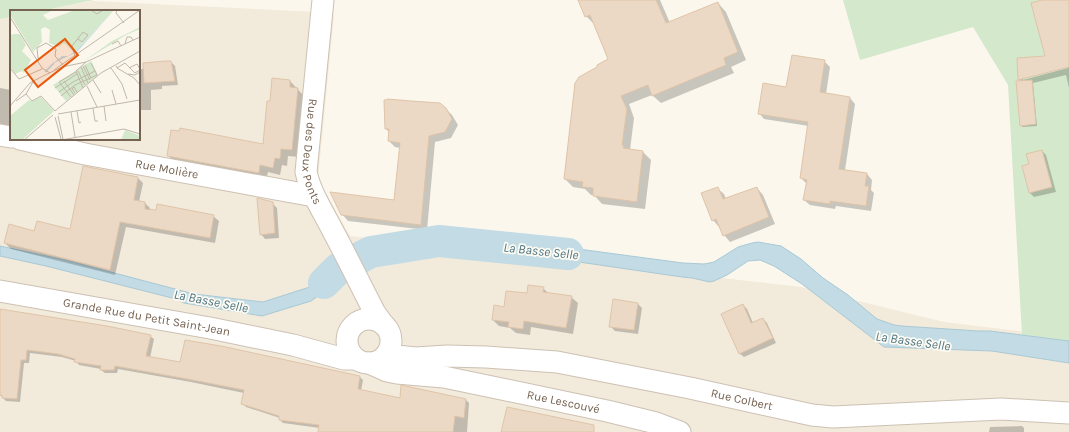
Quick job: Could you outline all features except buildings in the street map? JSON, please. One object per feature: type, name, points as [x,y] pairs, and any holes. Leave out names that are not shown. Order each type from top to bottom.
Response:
[{"type":"street","name":"Rue des Deux Ponts","points":[[324,0],[306,172],[308,183],[314,196],[375,313],[377,348]]},
{"type":"street","points":[[0,135],[10,137]]},
{"type":"street","name":"Rue Molière","points":[[24,140],[92,155],[314,196]]},
{"type":"street","points":[[361,285],[360,313],[346,339],[350,354],[377,348],[416,358]]},
{"type":"street","name":"Grande Rue du Petit Saint-Jean","points":[[0,291],[210,328],[293,345],[344,359],[377,348]]},
{"type":"street","points":[[353,327],[363,319],[374,319],[379,321],[377,348]]},
{"type":"street","name":"Grande Rue du Petit Saint-Jean","points":[[293,345],[321,344],[337,340],[353,327]]},
{"type":"street","name":"Rue Lescouvé","points":[[377,348],[387,371],[444,377],[607,411],[656,423],[680,432]]},
{"type":"street","name":"Rue Colbert","points":[[416,358],[447,356],[486,357],[557,362],[690,388],[812,415],[833,417],[1001,410],[1069,412]]},
{"type":"street","name":"Rue Lescouvé","points":[[416,358],[424,365],[444,377]]},
{"type":"shaded area","points":[[92,1],[317,12],[334,15],[318,179],[350,236],[801,287],[944,322],[1069,337],[1069,432],[0,432],[0,19],[10,17],[10,140],[140,140],[140,10],[46,10]]},
{"type":"green space","points":[[0,0],[94,0],[46,10],[10,10],[10,17],[0,19]]},
{"type":"green space","points":[[843,0],[1069,0],[1069,341],[1022,335],[1008,85],[973,27],[860,60]]},
{"type":"water","points":[[526,242],[683,263],[704,264],[714,262],[738,247],[752,243],[758,242],[781,246],[801,259],[823,278],[848,295],[877,319],[902,326],[990,331],[1069,341],[1069,363],[992,351],[884,347],[802,284],[774,266],[760,260],[748,261],[727,275],[710,282],[692,278],[524,254]]},
{"type":"water","points":[[0,246],[65,260],[194,294],[263,302],[316,285],[343,257],[350,272],[311,301],[262,316],[184,303],[176,299],[46,266],[0,256]]},
{"type":"waterway","name":"La Basse Selle","points":[[324,283],[338,269],[371,252],[439,241],[568,254]]}]
